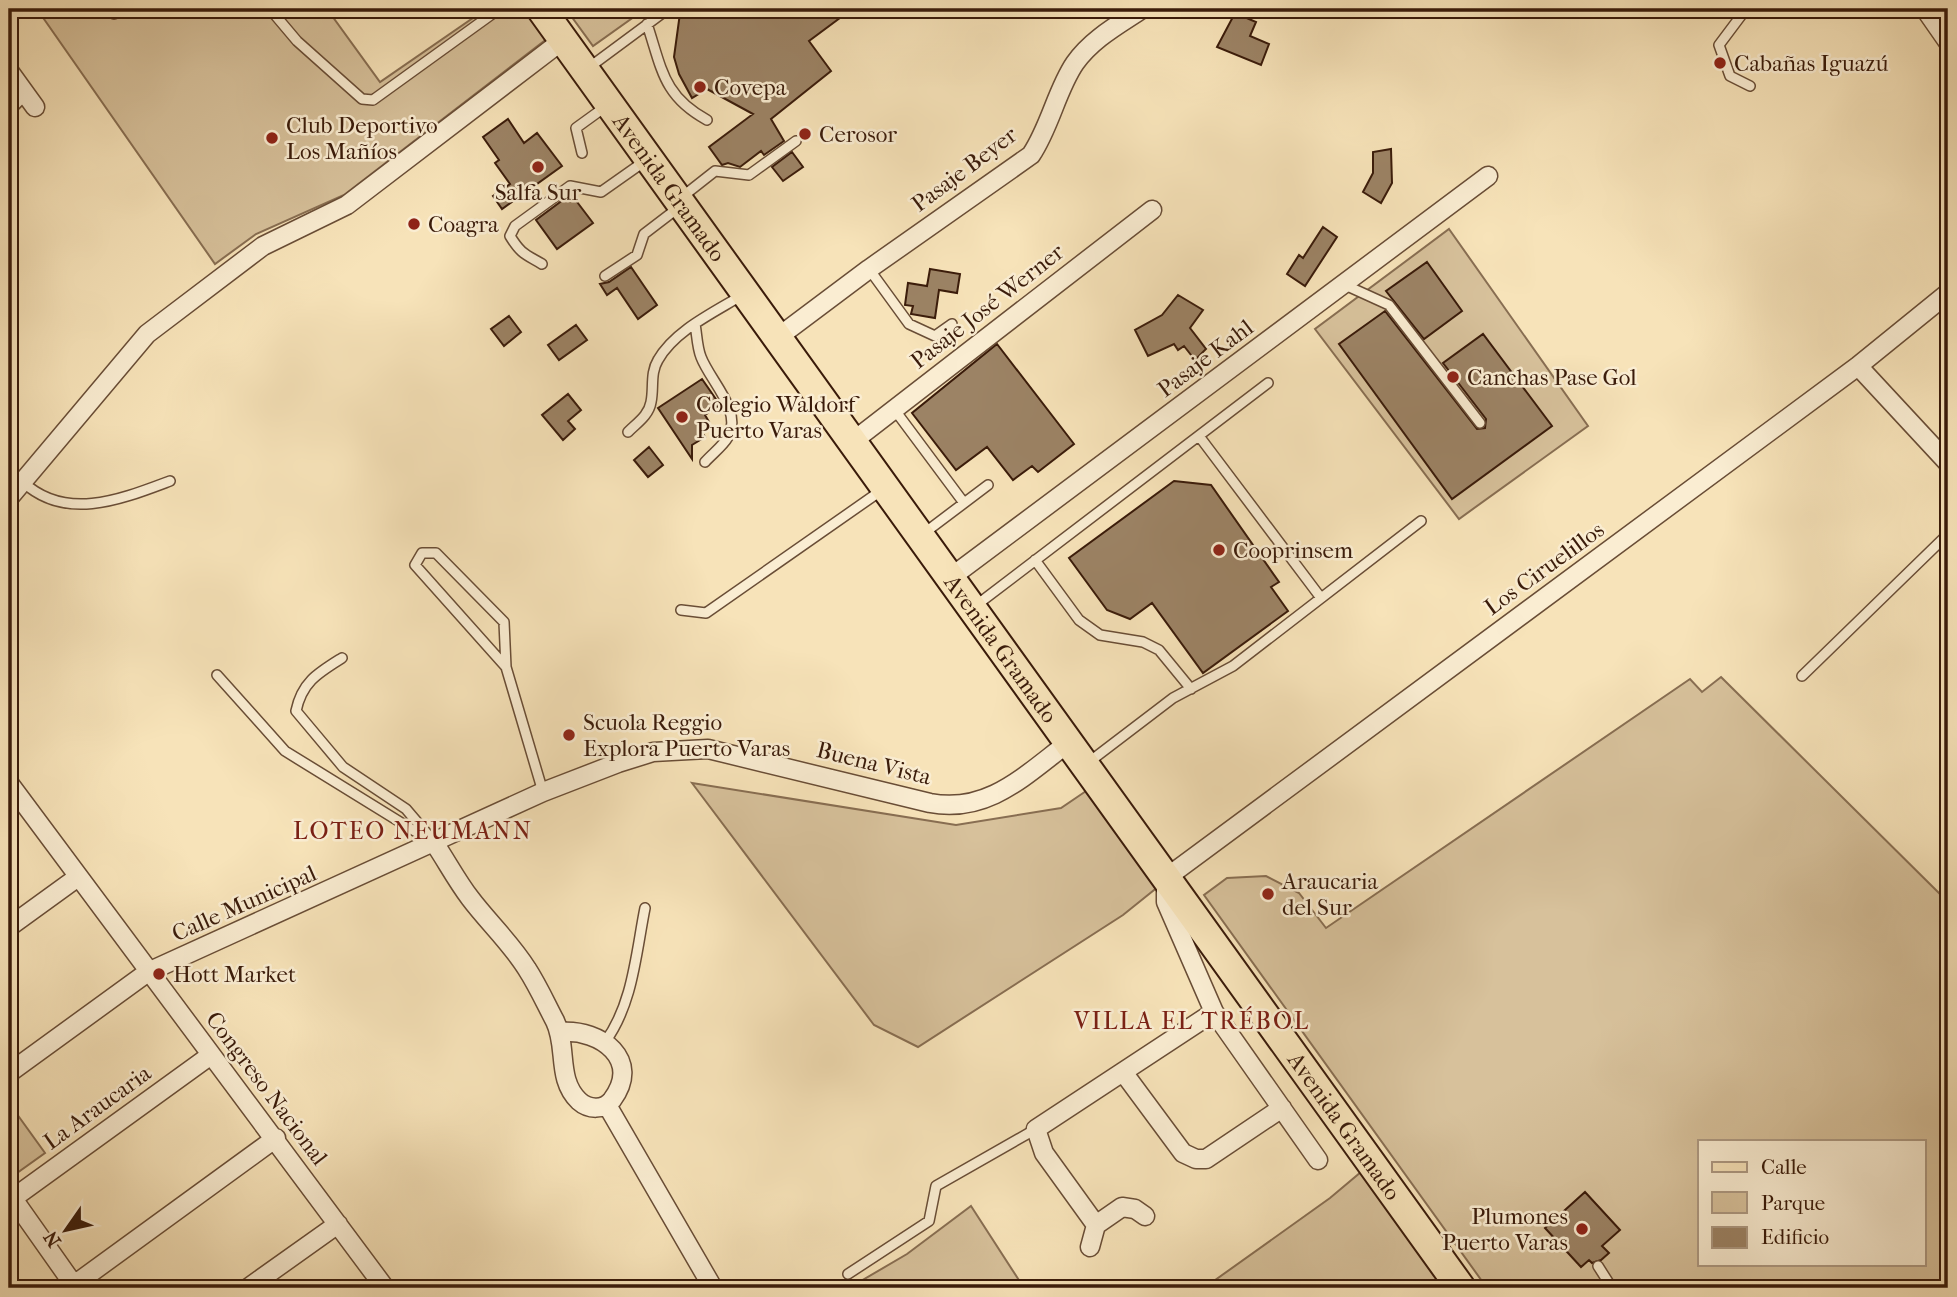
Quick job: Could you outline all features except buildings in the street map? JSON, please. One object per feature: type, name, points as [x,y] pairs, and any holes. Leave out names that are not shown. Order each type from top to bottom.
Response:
[{"type":"main road","name":"Avenida Gramado","points":[[541,9],[1461,1288]]},
{"type":"street","name":"Pasaje Beyer","points":[[778,338],[869,269],[1031,155],[1045,134],[1073,65],[1090,45],[1142,9]]},
{"type":"street","points":[[1925,9],[1948,42]]},
{"type":"street","points":[[9,498],[147,334],[263,246],[347,205],[564,40]]},
{"type":"street","points":[[9,71],[34,107]]},
{"type":"street","points":[[9,105],[23,91]]},
{"type":"street","name":"Pasaje Kahl","points":[[950,578],[1488,176]]},
{"type":"street","name":"Pasaje José Werner","points":[[852,442],[1152,210]]},
{"type":"street","name":"Los Ciruelillos","points":[[1166,878],[1858,366],[1948,293]]},
{"type":"street","points":[[1858,366],[1948,463]]},
{"type":"street","name":"Buena Vista","points":[[435,844],[543,792],[635,757],[690,748],[727,752],[930,803],[958,806],[1000,794],[1068,743]]},
{"type":"street","name":"Congreso Nacional","points":[[9,783],[15,806],[78,877],[276,1138],[385,1288]]},
{"type":"street","points":[[435,844],[469,897],[527,968],[561,1032],[568,1086],[580,1102],[594,1108],[607,1105],[621,1088],[623,1069],[616,1053],[605,1042],[573,1031],[561,1032]]},
{"type":"street","name":"Calle Municipal","points":[[9,1073],[148,972],[435,844]]},
{"type":"street","points":[[9,927],[78,877]]},
{"type":"street","points":[[1166,878],[1166,902],[1214,1012],[1318,1160]]},
{"type":"street","points":[[1097,1224],[1044,1153],[1036,1129],[1214,1012]]},
{"type":"street","name":"La Araucaria","points":[[11,1196],[211,1055]]},
{"type":"street","points":[[1123,1072],[1184,1153],[1196,1159],[1206,1159],[1282,1108]]},
{"type":"street","points":[[607,1105],[713,1288]]},
{"type":"street","points":[[11,1196],[75,1287],[276,1138]]},
{"type":"street","points":[[1090,1247],[1097,1224],[1122,1207],[1135,1209],[1145,1216]]},
{"type":"street","points":[[248,1288],[338,1224]]},
{"type":"lane","points":[[114,14],[126,9]]},
{"type":"lane","points":[[270,9],[316,58],[362,99],[373,100],[499,9]]},
{"type":"lane","points":[[585,70],[668,9]]},
{"type":"lane","points":[[1746,9],[1719,44],[1730,76],[1751,86]]},
{"type":"lane","points":[[647,24],[670,91],[690,111],[707,120]]},
{"type":"lane","points":[[583,153],[576,128],[609,103]]},
{"type":"lane","points":[[605,276],[637,255],[644,234],[715,171],[749,175],[796,141]]},
{"type":"lane","points":[[542,264],[524,256],[517,247],[510,236],[516,226],[570,186],[601,192],[649,159]]},
{"type":"lane","points":[[869,269],[909,324],[935,336],[952,324]]},
{"type":"lane","points":[[1345,285],[1389,305],[1480,422]]},
{"type":"lane","points":[[628,432],[645,415],[651,403],[656,362],[667,347],[695,324],[745,293]]},
{"type":"lane","points":[[695,324],[699,354],[708,375],[729,407],[732,423],[728,438],[705,462]]},
{"type":"lane","points":[[972,609],[1268,383]]},
{"type":"lane","points":[[894,410],[964,503]]},
{"type":"lane","points":[[1199,436],[1321,598]]},
{"type":"lane","points":[[23,482],[48,500],[85,506],[131,495],[170,481]]},
{"type":"lane","points":[[920,536],[988,485]]},
{"type":"lane","points":[[681,610],[706,613],[885,488]]},
{"type":"lane","points":[[1084,765],[1173,698],[1233,666],[1421,521]]},
{"type":"lane","points":[[1802,676],[1948,534]]},
{"type":"lane","points":[[506,667],[415,565],[422,553],[436,553],[504,622],[506,667],[543,792]]},
{"type":"lane","points":[[1035,560],[1079,620],[1100,635],[1143,642],[1159,650],[1191,689]]},
{"type":"lane","points":[[342,658],[305,686],[300,693],[296,711],[343,767],[406,809],[435,844]]},
{"type":"lane","points":[[217,675],[285,751],[435,844]]},
{"type":"lane","points":[[605,1042],[618,1025],[629,988],[645,908]]},
{"type":"lane","points":[[848,1274],[929,1221],[936,1186],[1036,1129]]},
{"type":"lane","points":[[1598,1266],[1612,1288]]},
{"type":"green space","name":"Club Deportivo Los Mañíos","points":[[37,9],[327,9],[380,82],[486,9],[526,9],[548,38],[344,195],[256,234],[215,264]]},
{"type":"green space","points":[[566,9],[645,9],[593,46]]},
{"type":"green space","name":"Canchas Pase Gol","points":[[1449,229],[1588,426],[1459,519],[1315,329]]},
{"type":"green space","points":[[1721,677],[1948,902],[1948,1288],[1487,1288],[1204,895],[1227,878],[1266,876],[1299,893],[1326,928],[1690,679],[1702,692]]},
{"type":"green space","points":[[692,783],[956,825],[1061,808],[1089,789],[1159,886],[1123,915],[918,1047],[874,1025]]},
{"type":"green space","points":[[9,1103],[45,1153],[10,1178],[9,1176]]},
{"type":"green space","points":[[1361,1172],[1447,1288],[1204,1288],[1330,1198]]},
{"type":"green space","points":[[971,1206],[1024,1288],[849,1288],[907,1254]]},
{"type":"place","name":"Cabañas Iguazú","points":[[1720,63]]},
{"type":"place","name":"Covepa","points":[[700,87]]},
{"type":"place","name":"Cerosor","points":[[805,134]]},
{"type":"place","name":"Club Deportivo Los Mañíos","points":[[272,138]]},
{"type":"place","name":"Salfa Sur","points":[[538,167]]},
{"type":"place","name":"Coagra","points":[[414,224]]},
{"type":"place","name":"Canchas Pase Gol","points":[[1453,377]]},
{"type":"place","name":"Colegio Waldorf Puerto Varas","points":[[682,417]]},
{"type":"place","name":"Cooprinsem","points":[[1219,550]]},
{"type":"place","name":"Scuola Reggio Explora Puerto Varas","points":[[569,735]]},
{"type":"place","name":"Araucaria del Sur","points":[[1268,894]]},
{"type":"place","name":"Hott Market","points":[[159,974]]},
{"type":"place","name":"Plumones Puerto Varas","points":[[1582,1229]]},
{"type":"district","name":"LOTEO NEUMANN","points":[[413,831]]},
{"type":"district","name":"VILLA EL TRÉBOL","points":[[1192,1021]]}]
